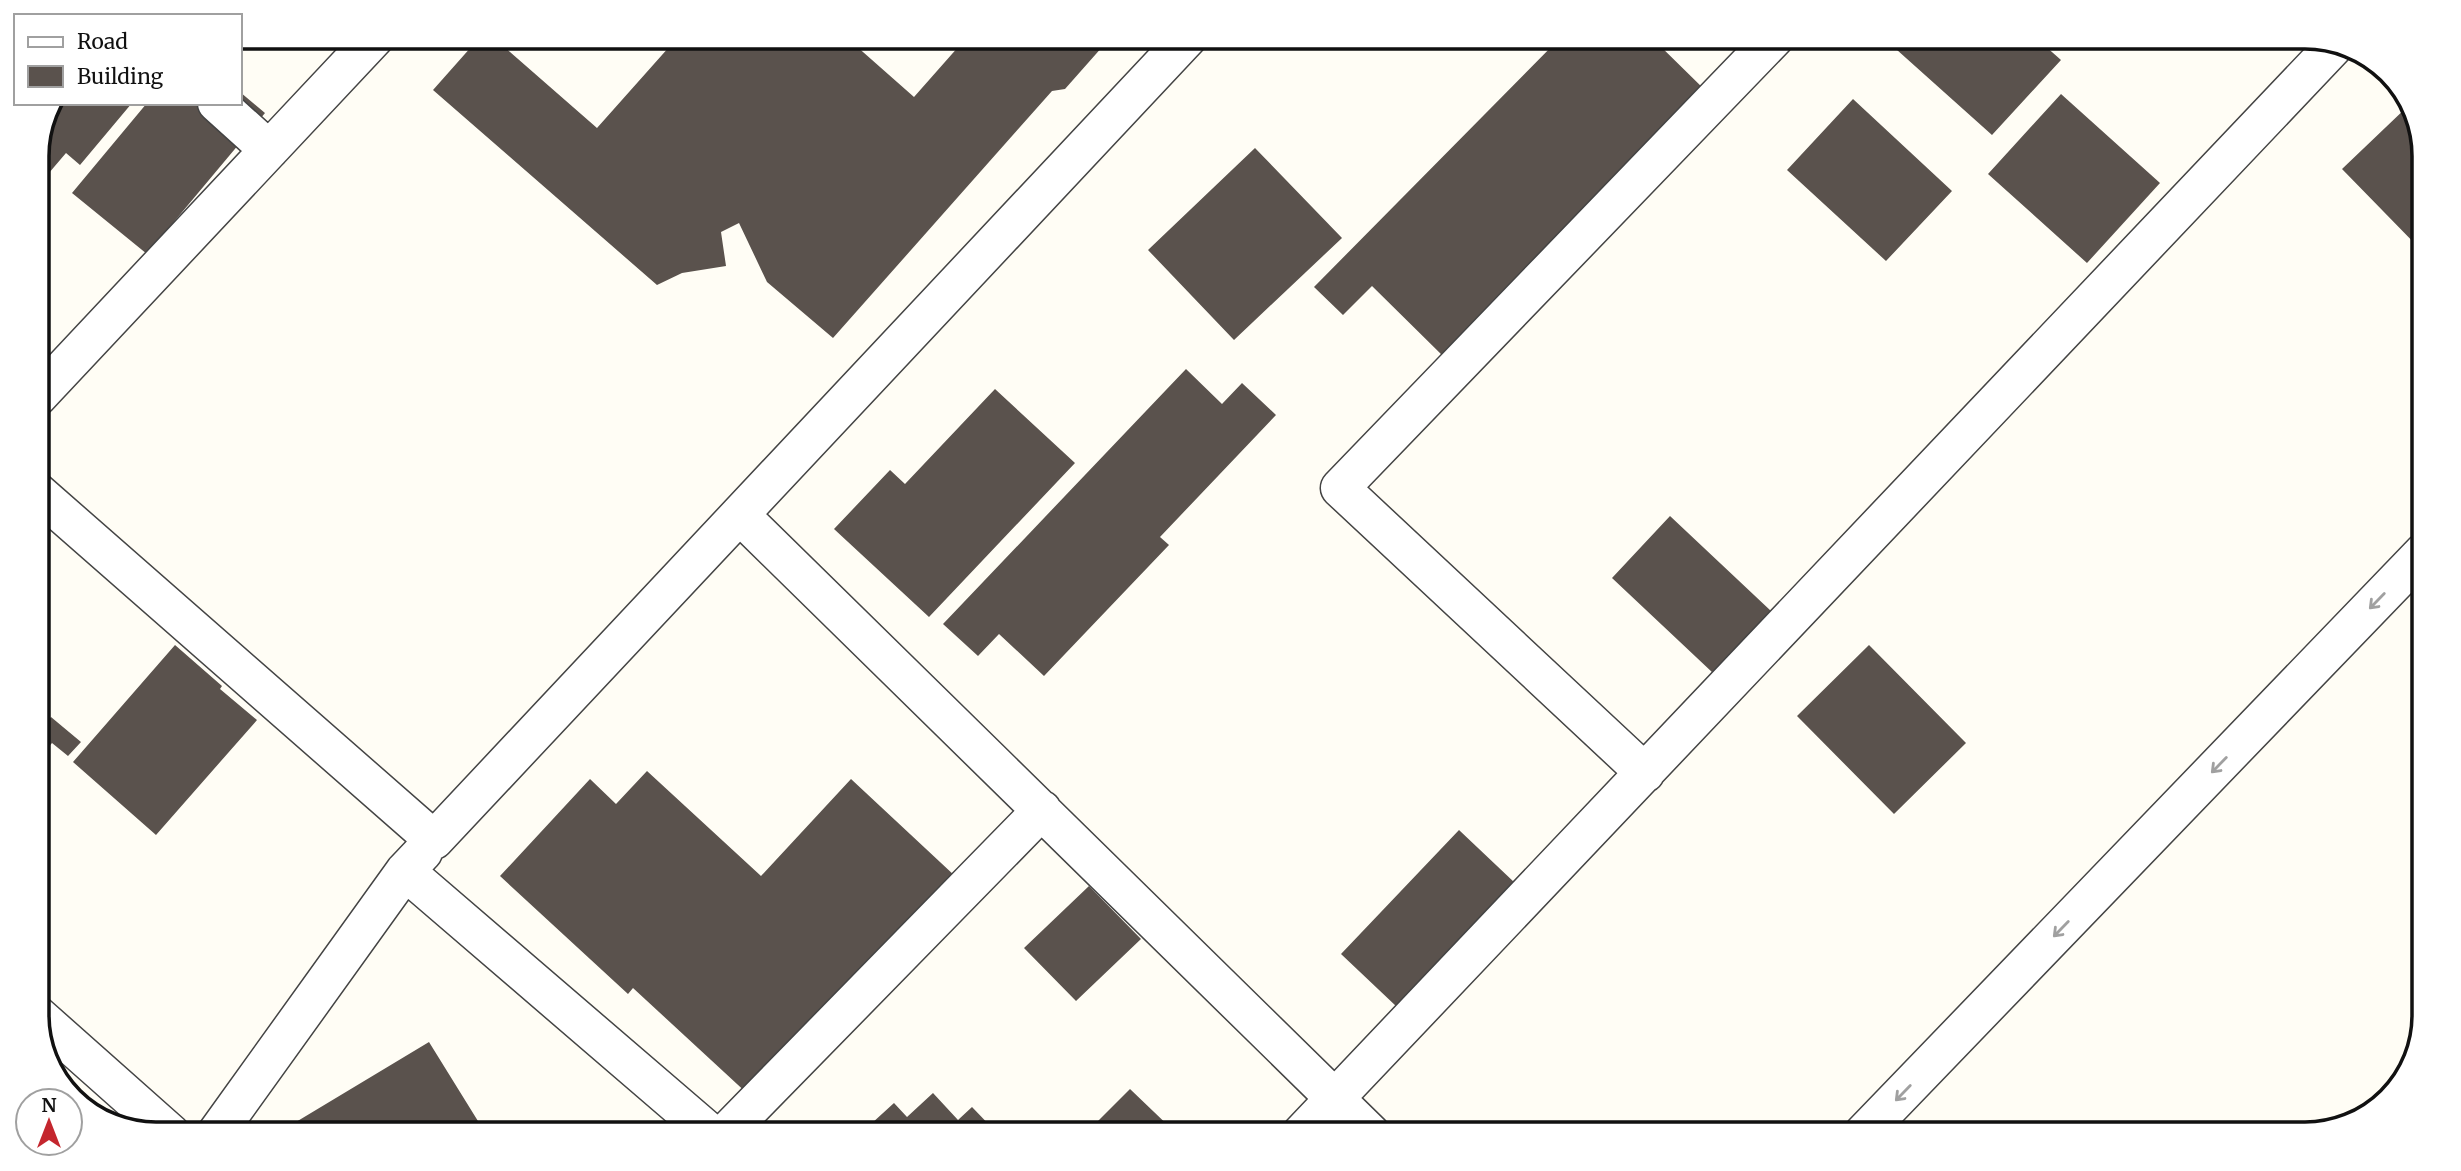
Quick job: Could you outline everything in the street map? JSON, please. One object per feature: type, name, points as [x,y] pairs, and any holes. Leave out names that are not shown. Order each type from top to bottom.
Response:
[{"type":"street","points":[[49,384],[364,49]]},
{"type":"street","points":[[225,1122],[405,871],[1177,49]]},
{"type":"street","points":[[1645,773],[1340,488],[1763,49]]},
{"type":"street","points":[[1313,1122],[2329,52]]},
{"type":"street","points":[[219,105],[269,150]]},
{"type":"street","points":[[49,502],[435,840]]},
{"type":"street","points":[[740,515],[1359,1122]]},
{"type":"street","points":[[1875,1122],[2412,564]]},
{"type":"street","points":[[737,1122],[1042,810]]},
{"type":"street","points":[[405,871],[697,1122]]},
{"type":"street","points":[[50,1026],[157,1122]]},
{"type":"building","points":[[469,49],[507,49],[597,128],[667,49],[860,49],[914,97],[956,49],[1100,49],[1065,89],[1052,91],[833,338],[767,282],[739,223],[721,232],[726,266],[682,273],[657,285],[433,90]]},
{"type":"building","points":[[1549,49],[1663,49],[1709,94],[1446,359],[1372,286],[1343,315],[1314,287]]},
{"type":"building","points":[[1896,49],[2049,49],[2061,60],[1992,135]]},
{"type":"building","points":[[242,94],[265,113],[147,254],[72,193],[145,105],[242,105]]},
{"type":"building","points":[[2061,94],[2160,183],[2087,263],[1988,174]]},
{"type":"building","points":[[1853,99],[1952,191],[1886,261],[1787,170]]},
{"type":"building","points":[[62,105],[130,105],[80,165],[66,153],[49,173],[49,149]]},
{"type":"building","points":[[2402,111],[2412,149],[2412,241],[2342,169]]},
{"type":"building","points":[[1255,148],[1342,238],[1234,340],[1148,250]]},
{"type":"building","points":[[1186,369],[1222,404],[1242,383],[1276,415],[1160,537],[1169,545],[1044,676],[999,634],[978,656],[943,624]]},
{"type":"building","points":[[995,389],[1075,463],[929,617],[834,529],[890,470],[905,484]]},
{"type":"building","points":[[1670,516],[1771,611],[1713,673],[1612,578]]},
{"type":"building","points":[[175,645],[257,720],[156,835],[73,762]]},
{"type":"building","points":[[1869,645],[1966,743],[1894,814],[1797,716]]},
{"type":"building","points":[[51,717],[81,742],[68,756],[52,743],[49,747]]},
{"type":"building","points":[[647,771],[761,876],[851,779],[955,876],[750,1096],[633,988],[628,994],[500,876],[590,779],[616,804]]},
{"type":"building","points":[[1459,830],[1515,883],[1397,1007],[1341,954]]},
{"type":"building","points":[[1089,886],[1141,939],[1076,1001],[1024,948]]},
{"type":"building","points":[[429,1042],[479,1122],[296,1122]]},
{"type":"building","points":[[1130,1089],[1164,1122],[1097,1122]]},
{"type":"building","points":[[933,1093],[958,1120],[972,1107],[986,1122],[873,1122],[894,1103],[907,1117]]}]
